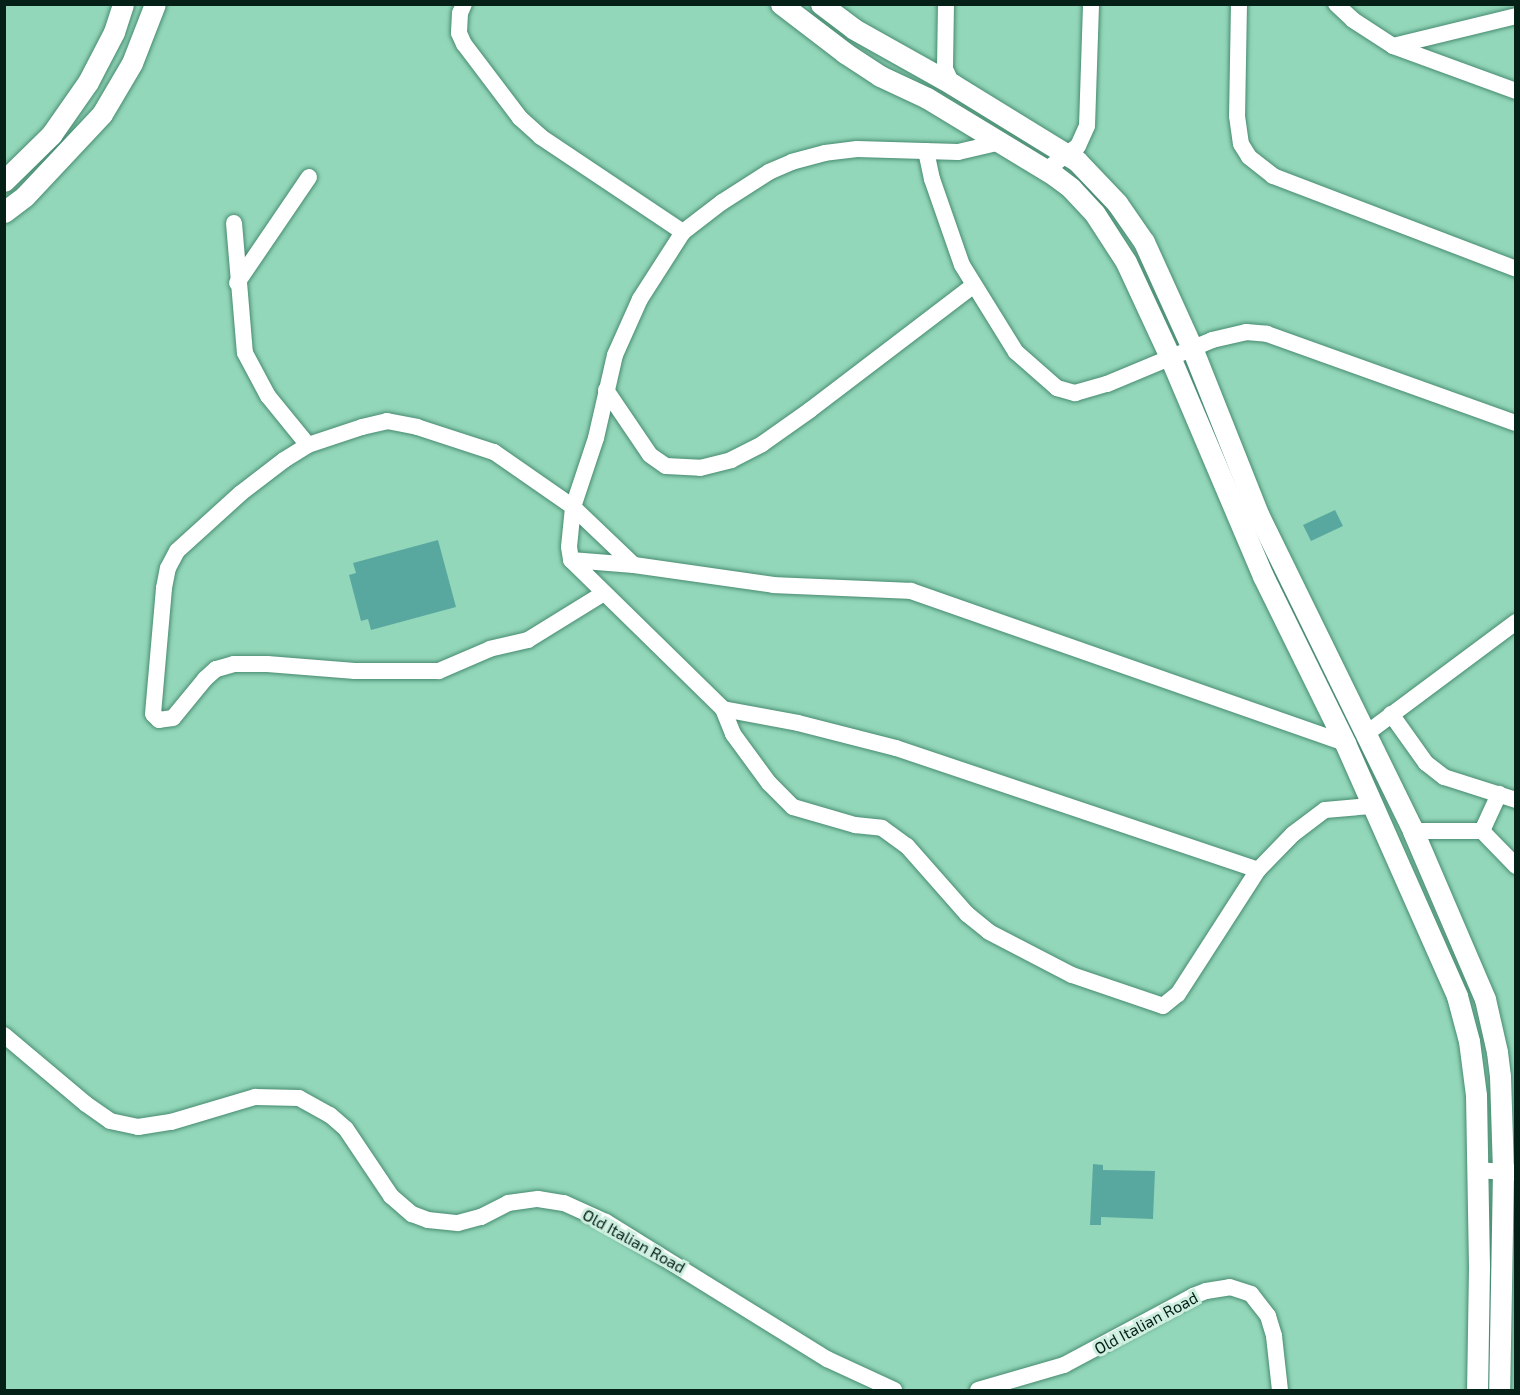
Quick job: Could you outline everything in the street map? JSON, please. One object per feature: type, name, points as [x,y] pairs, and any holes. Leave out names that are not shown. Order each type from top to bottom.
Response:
[{"type":"main road","points":[[4,181],[51,135],[88,82],[114,32],[123,4]]},
{"type":"main road","points":[[4,212],[25,196],[102,114],[132,63],[155,4]]},
{"type":"main road","points":[[781,4],[845,53],[880,76],[927,98],[1046,170],[1071,188],[1112,238],[1250,520],[1283,566],[1367,733],[1413,831],[1476,974],[1492,1026],[1500,1076],[1509,1172],[1498,1390]]},
{"type":"main road","points":[[821,4],[854,30],[952,84],[1067,154],[1090,174],[1133,224],[1144,242],[1192,348],[1250,520],[1263,576],[1345,743],[1371,806],[1448,973],[1464,1021],[1476,1095],[1479,1267],[1477,1390]]},
{"type":"main road","points":[[1263,576],[1283,566]]},
{"type":"street","points":[[464,4],[460,13],[459,33],[464,44],[520,118],[541,137],[683,232]]},
{"type":"street","points":[[946,4],[945,69],[952,84]]},
{"type":"street","points":[[1046,170],[1083,140],[1087,126],[1091,4]]},
{"type":"street","points":[[1239,4],[1238,117],[1241,144],[1249,157],[1273,176],[1515,270]]},
{"type":"street","points":[[1336,4],[1353,20],[1394,46],[1515,91]]},
{"type":"street","points":[[1394,46],[1515,16]]},
{"type":"street","points":[[1001,142],[958,152],[857,149],[825,153],[792,162],[741,188],[683,232],[640,299],[615,355],[596,438],[573,507],[569,547],[571,560],[723,709],[733,734],[769,783],[793,807],[855,825],[882,828],[907,846],[967,914],[989,932],[1072,975],[1163,1006],[1171,1002],[1178,994],[1258,870],[1293,834],[1324,810],[1371,806]]},
{"type":"street","points":[[926,151],[932,179],[962,265],[1016,352],[1057,388],[1075,393],[1107,384],[1212,340],[1246,332],[1267,334],[1515,423]]},
{"type":"street","points":[[237,283],[309,177]]},
{"type":"street","points":[[234,223],[237,283],[245,353],[254,374],[308,446]]},
{"type":"street","points":[[606,390],[650,455],[666,466],[700,468],[731,460],[762,444],[810,410],[974,285]]},
{"type":"street","points":[[604,593],[528,640],[490,649],[432,673],[267,664],[224,666],[205,679],[173,718],[159,720],[153,710],[164,588],[168,568],[177,551],[241,493],[308,446],[387,421],[417,427],[494,453],[573,507],[634,565]]},
{"type":"street","points":[[571,560],[634,565],[774,585],[911,591],[1345,743]]},
{"type":"street","points":[[1367,733],[1515,622]]},
{"type":"street","points":[[723,709],[798,723],[896,748],[1258,870]]},
{"type":"street","points":[[1391,714],[1426,762],[1444,777],[1515,800]]},
{"type":"street","points":[[1482,831],[1499,794]]},
{"type":"street","points":[[1413,831],[1482,831],[1515,866]]},
{"type":"street","name":"Old Italian Road","points":[[4,1035],[86,1104],[110,1121],[138,1127],[171,1122],[255,1097],[299,1098],[330,1115],[346,1129],[391,1196],[412,1214],[445,1223],[481,1217],[508,1203],[538,1199],[564,1203],[606,1222],[828,1359],[894,1390]]},
{"type":"street","points":[[1477,1170],[1509,1172]]},
{"type":"street","name":"Old Italian Road","points":[[978,1390],[1064,1365],[1193,1296],[1230,1287],[1251,1294],[1268,1316],[1275,1336],[1280,1390]]},
{"type":"building","points":[[1335,510],[1343,526],[1311,541],[1303,525]]},
{"type":"building","points":[[438,540],[456,607],[371,630],[368,619],[361,621],[349,575],[356,573],[353,563]]},
{"type":"building","points":[[1093,1164],[1103,1165],[1103,1170],[1155,1171],[1153,1219],[1101,1217],[1101,1225],[1090,1225]]}]
